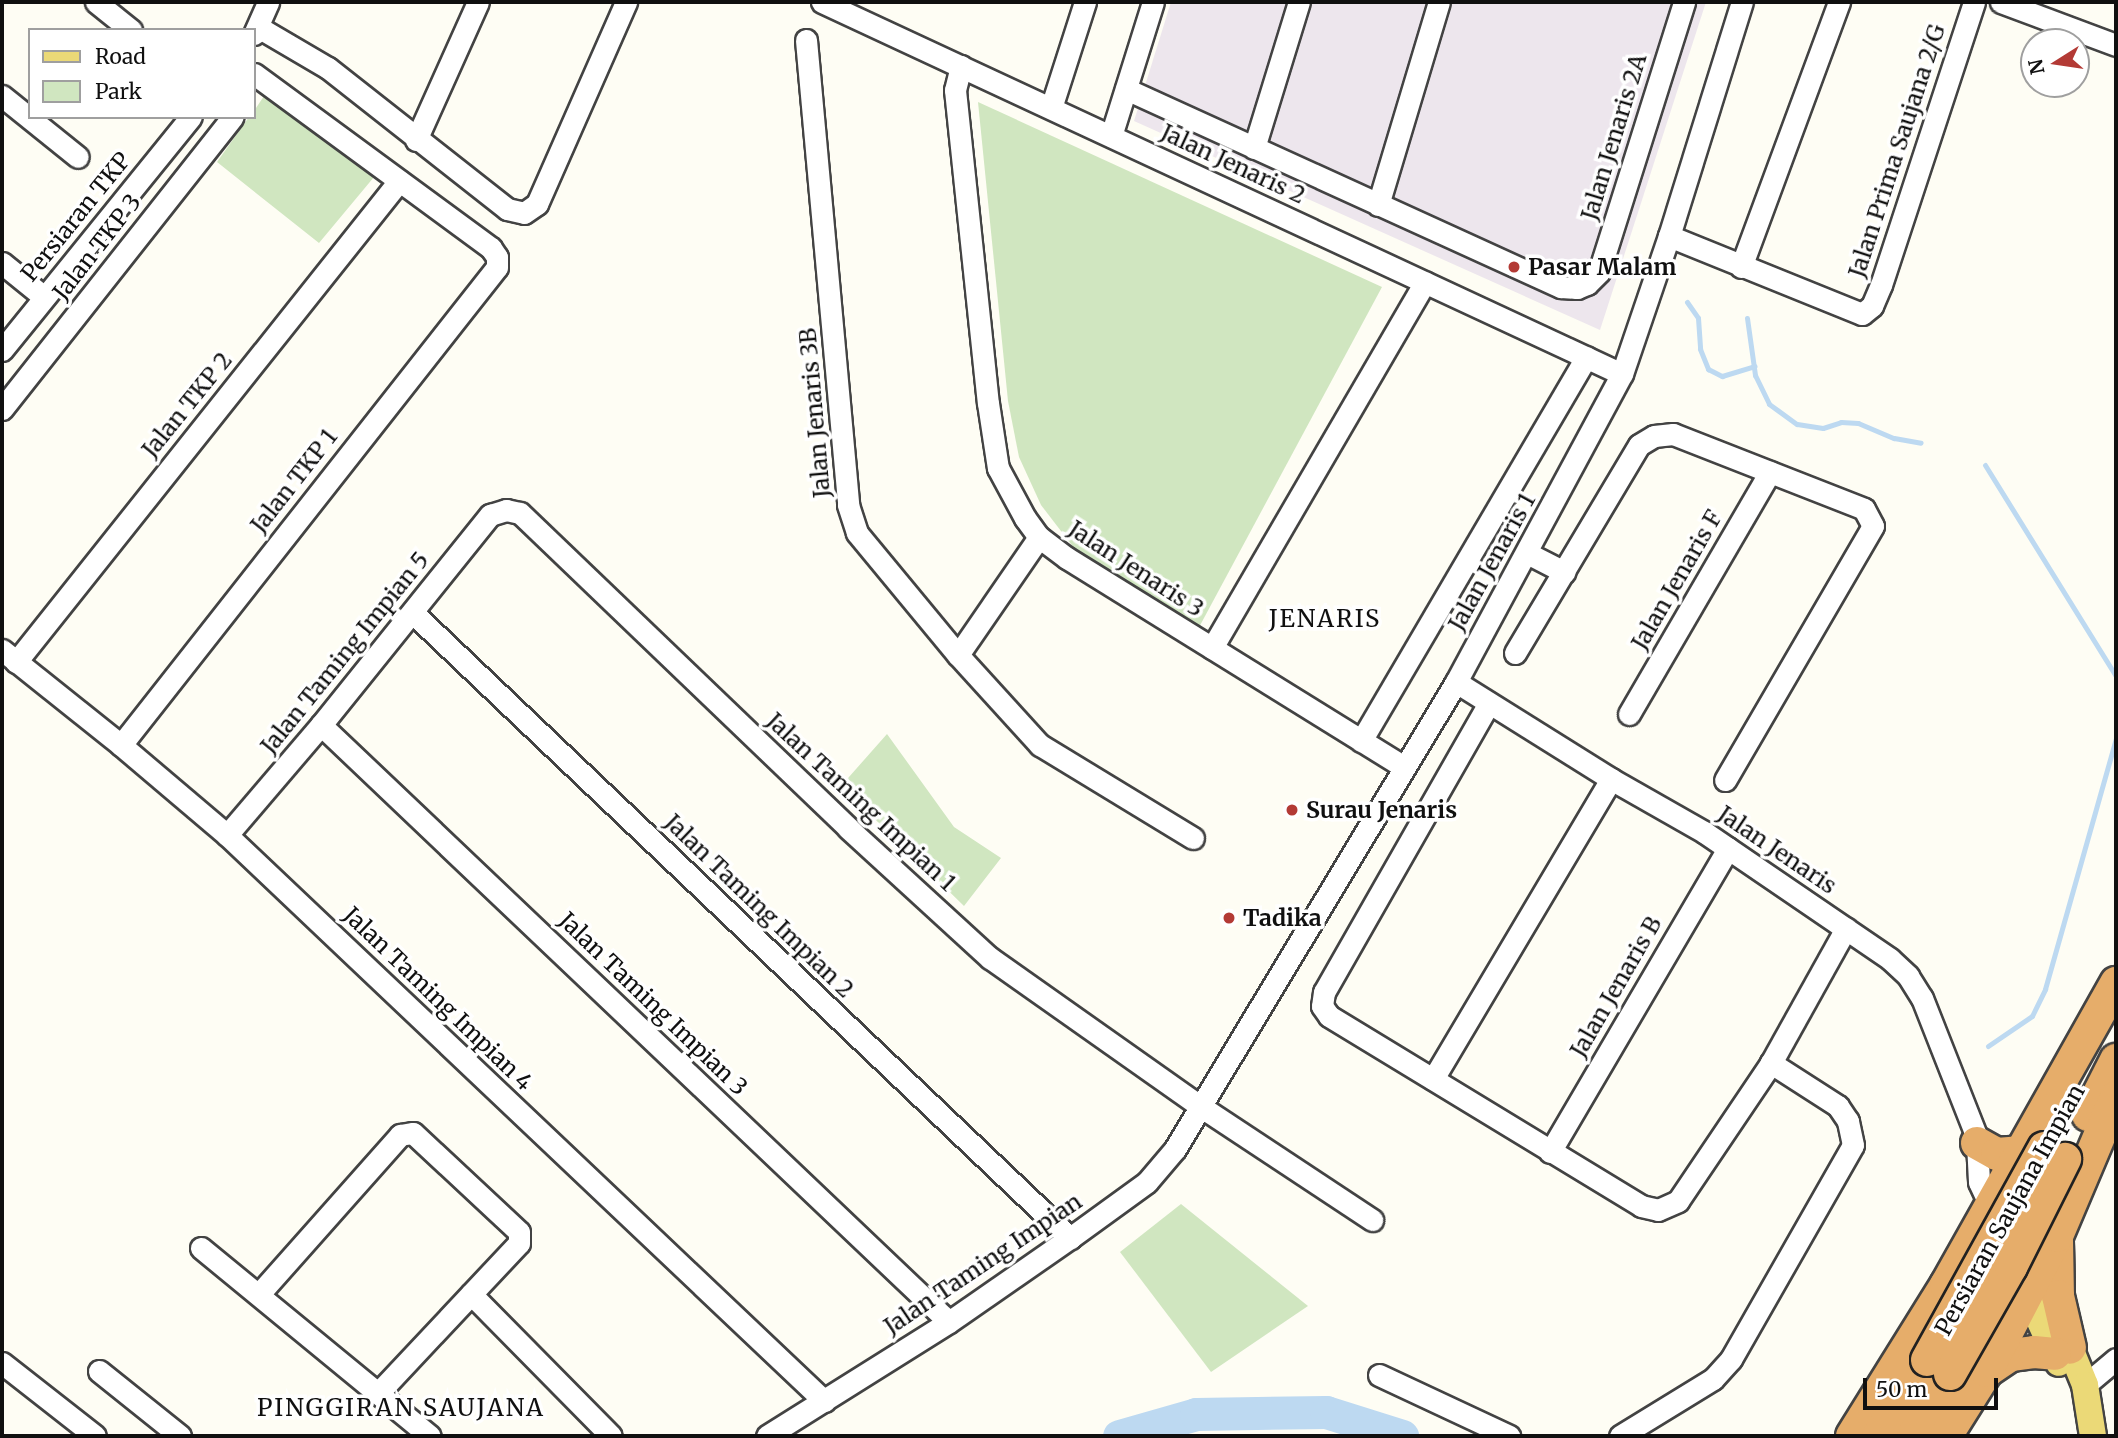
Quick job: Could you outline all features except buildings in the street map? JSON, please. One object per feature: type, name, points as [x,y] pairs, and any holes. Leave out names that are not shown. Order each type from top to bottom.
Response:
[{"type":"highway","points":[[1852,1436],[1946,1285],[1995,1196],[2043,1153],[2116,983]]},
{"type":"highway","name":"Persiaran Saujana Impian","points":[[1913,1436],[1939,1367],[2043,1153],[2116,1017]]},
{"type":"highway","name":"Persiaran Saujana Impian","points":[[2043,1153],[2116,1060]]},
{"type":"highway","points":[[1947,1436],[1987,1371],[2057,1236],[2116,1097]]},
{"type":"highway","points":[[1977,1143],[1997,1154],[2043,1153]]},
{"type":"highway","points":[[1987,1371],[2011,1355],[2022,1352],[2062,1351],[2057,1236]]},
{"type":"highway","name":"Persiaran Saujana Impian","points":[[1878,1436],[1939,1367]]},
{"type":"main road","points":[[1995,1196],[2062,1351],[2071,1392],[2092,1430]]},
{"type":"main road","points":[[2062,1351],[2085,1385],[2092,1430]]},
{"type":"street","points":[[96,2],[128,28]]},
{"type":"street","points":[[268,2],[256,31],[328,68],[416,140],[507,209],[524,213],[537,204],[626,2]]},
{"type":"street","points":[[416,140],[478,2]]},
{"type":"street","name":"Jalan Jenaris 2","points":[[822,2],[1622,374]]},
{"type":"street","points":[[1051,108],[1085,2]]},
{"type":"street","points":[[1111,136],[1153,2]]},
{"type":"street","points":[[1254,148],[1299,2]]},
{"type":"street","points":[[1126,89],[1378,205],[1439,2]]},
{"type":"street","name":"Jalan Jenaris 2A","points":[[1378,205],[1562,286],[1577,288],[1587,284],[1599,272],[1684,2]]},
{"type":"street","name":"Jalan Jenaris 1","points":[[1203,1108],[1456,682],[1622,374],[1669,236],[1742,2]]},
{"type":"street","points":[[1741,267],[1839,2]]},
{"type":"street","name":"Jalan Prima Saujana 2/G","points":[[1669,236],[1851,312],[1862,314],[1872,306],[1974,2]]},
{"type":"street","points":[[2001,2],[2116,45]]},
{"type":"street","name":"Jalan Jenaris 3B","points":[[806,40],[833,313],[848,505],[857,533],[958,655],[1040,745],[1193,838]]},
{"type":"street","name":"Jalan Jenaris 3","points":[[961,66],[955,90],[988,403],[998,468],[1039,537],[1067,558],[1404,768]]},
{"type":"street","points":[[257,82],[400,181]]},
{"type":"street","points":[[2,96],[28,117]]},
{"type":"street","points":[[31,119],[78,157]]},
{"type":"street","name":"Persiaran TKP","points":[[2,350],[189,119]]},
{"type":"street","name":"Jalan TKP 3","points":[[2,409],[231,119]]},
{"type":"street","name":"Jalan TKP 1","points":[[121,745],[497,267],[497,257],[491,248],[400,181]]},
{"type":"street","name":"Jalan TKP 2","points":[[9,656],[400,181]]},
{"type":"street","points":[[2,263],[44,297]]},
{"type":"street","points":[[1212,648],[1425,282]]},
{"type":"street","points":[[1361,741],[1586,357]]},
{"type":"street","points":[[1515,653],[1639,445],[1654,436],[1674,435],[1864,509],[1873,526],[1725,779]]},
{"type":"street","name":"Jalan Jenaris F","points":[[1629,714],[1770,472]]},
{"type":"street","name":"Jalan Taming Impian 5","points":[[227,835],[413,613],[490,516],[506,510]]},
{"type":"street","name":"Jalan Taming Impian 1","points":[[506,510],[520,513],[848,828],[990,958],[1203,1108],[1372,1220]]},
{"type":"street","points":[[958,655],[1039,537]]},
{"type":"street","points":[[1527,553],[1564,572]]},
{"type":"street","name":"Jalan Taming Impian 2","points":[[413,613],[1070,1238]]},
{"type":"street","name":"Jalan Taming Impian 4","points":[[9,656],[121,745],[227,835],[824,1401]]},
{"type":"street","name":"Jalan Jenaris","points":[[1456,682],[1728,848],[1890,959],[1908,976],[1922,999],[1995,1196]]},
{"type":"street","points":[[1489,703],[1324,992],[1322,1006],[1329,1016],[1641,1206],[1658,1210],[1678,1201],[1771,1063],[1846,928]]},
{"type":"street","name":"Jalan Taming Impian 3","points":[[321,724],[949,1322]]},
{"type":"street","points":[[1433,1079],[1611,779]]},
{"type":"street","name":"Jalan Jenaris B","points":[[1550,1152],[1728,848]]},
{"type":"street","points":[[1620,1436],[1713,1379],[1731,1359],[1853,1145],[1848,1121],[1838,1106],[1771,1063]]},
{"type":"street","name":"Jalan Taming Impian","points":[[767,1436],[949,1322],[1147,1182],[1175,1149],[1203,1108]]},
{"type":"street","points":[[259,1294],[400,1135],[413,1133],[519,1232],[519,1243],[379,1392]]},
{"type":"street","points":[[201,1248],[430,1436]]},
{"type":"street","points":[[471,1294],[611,1436]]},
{"type":"street","points":[[2085,1385],[2116,1359]]},
{"type":"street","points":[[2,1363],[95,1436]]},
{"type":"street","points":[[99,1371],[180,1436]]},
{"type":"street","points":[[1379,1375],[1510,1436]]},
{"type":"shaded area","points":[[1171,2],[1706,2],[1600,330],[1134,121]]},
{"type":"green space","points":[[264,96],[374,177],[319,243],[217,162],[248,119],[256,119],[256,108]]},
{"type":"green space","points":[[978,102],[1382,287],[1197,631],[1074,548],[1041,505],[1019,457],[1008,401]]},
{"type":"green space","points":[[887,734],[954,827],[1001,858],[964,906],[841,786]]},
{"type":"green space","points":[[1181,1204],[1308,1306],[1211,1372],[1120,1252]]},
{"type":"waterway","points":[[1687,302],[1698,318],[1700,349],[1708,369],[1722,376],[1754,366]]},
{"type":"waterway","points":[[1747,318],[1755,375],[1769,404],[1797,424],[1823,428],[1841,422],[1858,423],[1894,438],[1921,443]]},
{"type":"waterway","points":[[1985,465],[2116,676]]},
{"type":"waterway","points":[[1988,1046],[2032,1016],[2045,989],[2116,738]]},
{"type":"waterway","points":[[1119,1436],[1196,1414],[1326,1412],[1402,1436]]},
{"type":"place","name":"Pasar Malam","points":[[1514,267]]},
{"type":"place","name":"Surau Jenaris","points":[[1292,810]]},
{"type":"place","name":"Tadika","points":[[1229,918]]},
{"type":"district","name":"JENARIS","points":[[1325,619]]},
{"type":"district","name":"PINGGIRAN SAUJANA","points":[[401,1408]]}]
